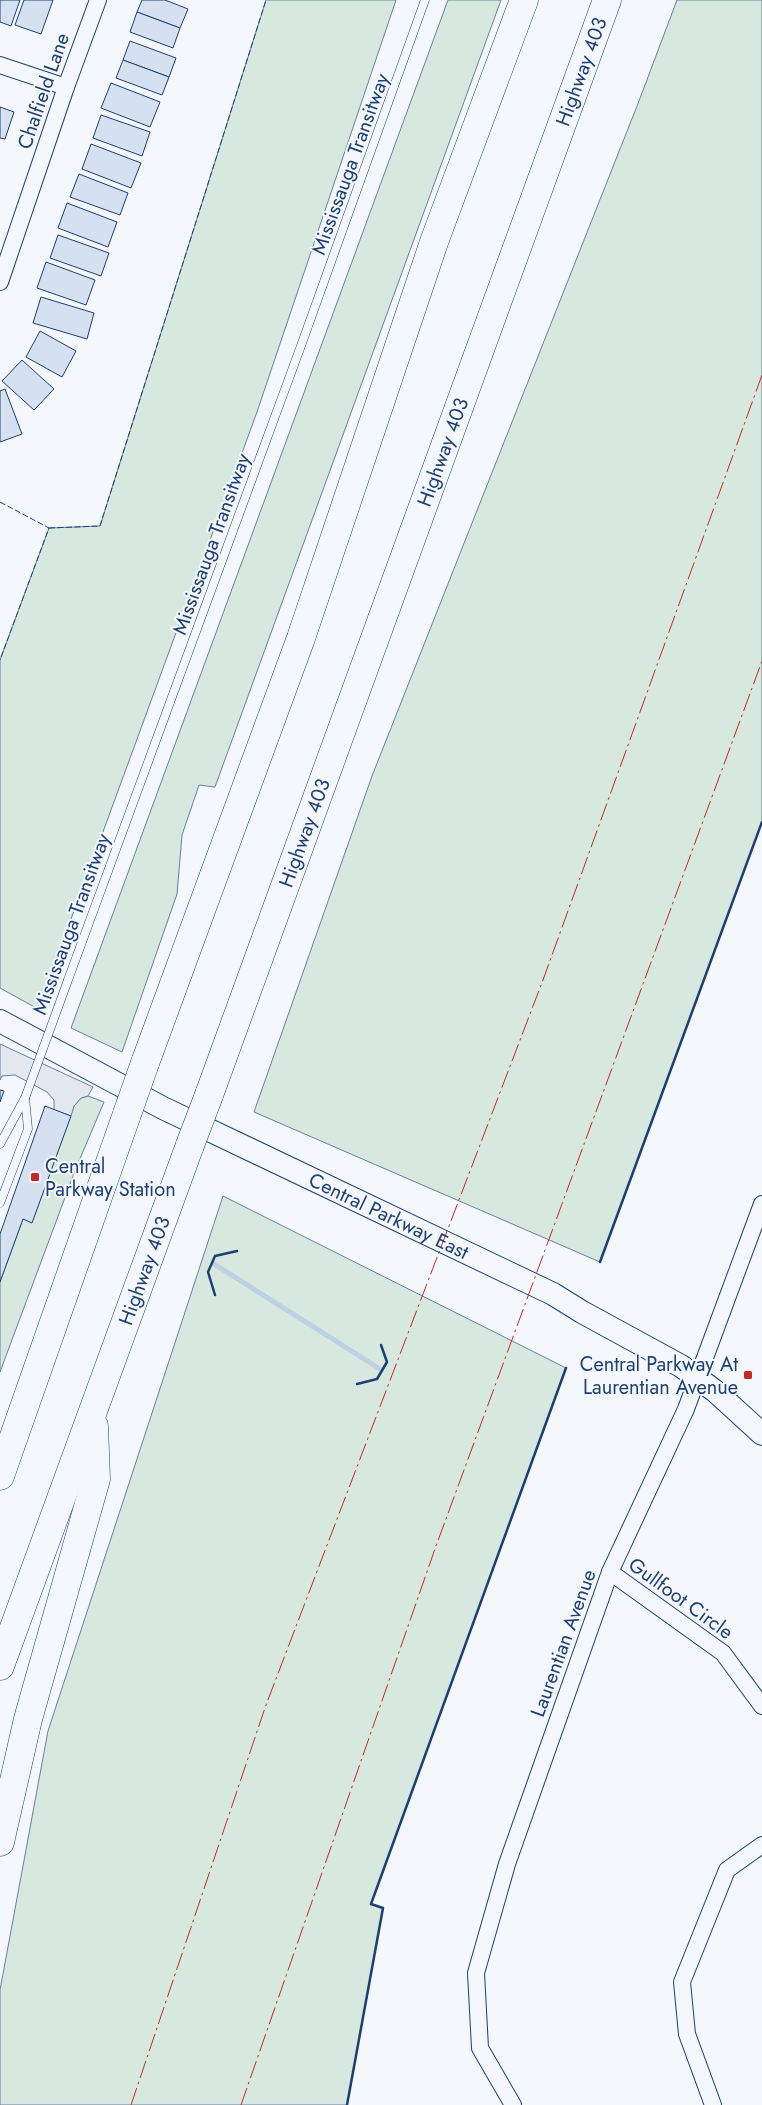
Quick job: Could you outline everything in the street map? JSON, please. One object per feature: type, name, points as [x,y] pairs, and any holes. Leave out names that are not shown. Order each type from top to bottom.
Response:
[{"type":"highway","points":[[0,1476],[127,1114],[301,638],[434,242],[524,0]]},
{"type":"highway","name":"Highway 403","points":[[0,1666],[607,0]]},
{"type":"highway","points":[[0,1842],[30,1710],[96,1479],[94,1409]]},
{"type":"street","name":"Chalfield Lane","points":[[0,282],[66,87],[98,0]]},
{"type":"street","points":[[0,64],[66,87]]},
{"type":"street","name":"Central Parkway East","points":[[0,1021],[163,1108],[553,1294],[582,1312],[682,1366],[715,1391],[762,1434]]},
{"type":"street","name":"Laurentian Avenue","points":[[513,2105],[480,2048],[476,1973],[508,1864],[610,1572],[686,1409],[761,1211]]},
{"type":"street","name":"Gullfoot Circle","points":[[610,1572],[724,1653],[762,1706]]},
{"type":"street","points":[[713,2105],[687,2034],[682,1982],[727,1870],[762,1846]]},
{"type":"lane","name":"Mississauga Transitway","points":[[0,1144],[25,1098],[302,343],[424,0]]},
{"type":"lane","name":"Mississauga Transitway","points":[[0,1204],[28,1129],[25,1098]]},
{"type":"shaded area","points":[[266,0],[396,0],[257,412],[38,1009],[0,988],[0,660],[49,528],[100,526]]},
{"type":"shaded area","points":[[448,0],[501,0],[215,787],[199,785],[182,835],[177,894],[122,1052],[71,1028]]},
{"type":"shaded area","points":[[677,0],[762,0],[762,822],[600,1262],[254,1112],[372,776],[639,101]]},
{"type":"shaded area","points":[[0,1044],[93,1087],[88,1096],[81,1098],[74,1106],[71,1116],[54,1110],[54,1100],[47,1092],[15,1075],[2,1076],[0,1080]]},
{"type":"shaded area","points":[[88,1096],[104,1102],[76,1168],[0,1372],[0,1282],[23,1219],[32,1222],[74,1106],[81,1098]]},
{"type":"shaded area","points":[[223,1196],[566,1368],[371,1904],[383,1908],[347,2105],[0,2105],[0,1990],[48,1731]]},
{"type":"building","points":[[0,0],[20,0],[11,26],[0,22]]},
{"type":"building","points":[[24,0],[53,0],[41,34],[15,25]]},
{"type":"building","points":[[142,0],[165,0],[188,9],[180,28],[137,12]]},
{"type":"building","points":[[137,12],[180,28],[173,48],[130,32]]},
{"type":"building","points":[[130,41],[176,58],[169,77],[123,60]]},
{"type":"building","points":[[123,60],[169,77],[162,95],[116,78]]},
{"type":"building","points":[[111,83],[160,102],[150,127],[101,108]]},
{"type":"building","points":[[0,107],[14,112],[5,139],[0,138]]},
{"type":"building","points":[[101,115],[150,132],[142,156],[93,138]]},
{"type":"building","points":[[91,144],[141,163],[131,188],[82,169]]},
{"type":"building","points":[[79,174],[128,193],[120,215],[70,197]]},
{"type":"building","points":[[67,203],[117,222],[108,247],[58,228]]},
{"type":"building","points":[[58,235],[109,253],[101,276],[50,258]]},
{"type":"building","points":[[46,262],[95,280],[86,305],[37,288]]},
{"type":"building","points":[[41,297],[94,313],[87,339],[33,323]]},
{"type":"building","points":[[40,331],[76,351],[62,377],[26,357]]},
{"type":"building","points":[[22,360],[54,389],[34,410],[2,381]]},
{"type":"building","points":[[5,389],[22,434],[0,442],[0,391]]},
{"type":"building","points":[[0,1090],[4,1091],[0,1102]]},
{"type":"building","name":"Central Parkway Station","points":[[45,1106],[71,1116],[32,1223],[23,1219],[0,1282],[0,1234]]},
{"type":"waterway","points":[[214,1264],[380,1369]]},
{"type":"fence","points":[[49,528],[100,526],[266,0]]},
{"type":"fence","points":[[0,502],[49,528],[0,660]]},
{"type":"wall","points":[[600,1262],[762,822]]},
{"type":"wall","points":[[215,1295],[208,1272],[215,1256],[237,1251]]},
{"type":"wall","points":[[357,1384],[377,1379],[387,1362],[381,1345]]},
{"type":"wall","points":[[347,2105],[383,1908],[371,1904],[566,1368]]},
{"type":"power","points":[[131,2105],[266,1705],[543,980],[762,375]]},
{"type":"power","points":[[241,2105],[436,1546],[762,661]]},
{"type":"place","name":"Central Parkway Station","points":[[35,1177]]},
{"type":"place","name":"Central Parkway At Laurentian Avenue","points":[[748,1375]]}]
